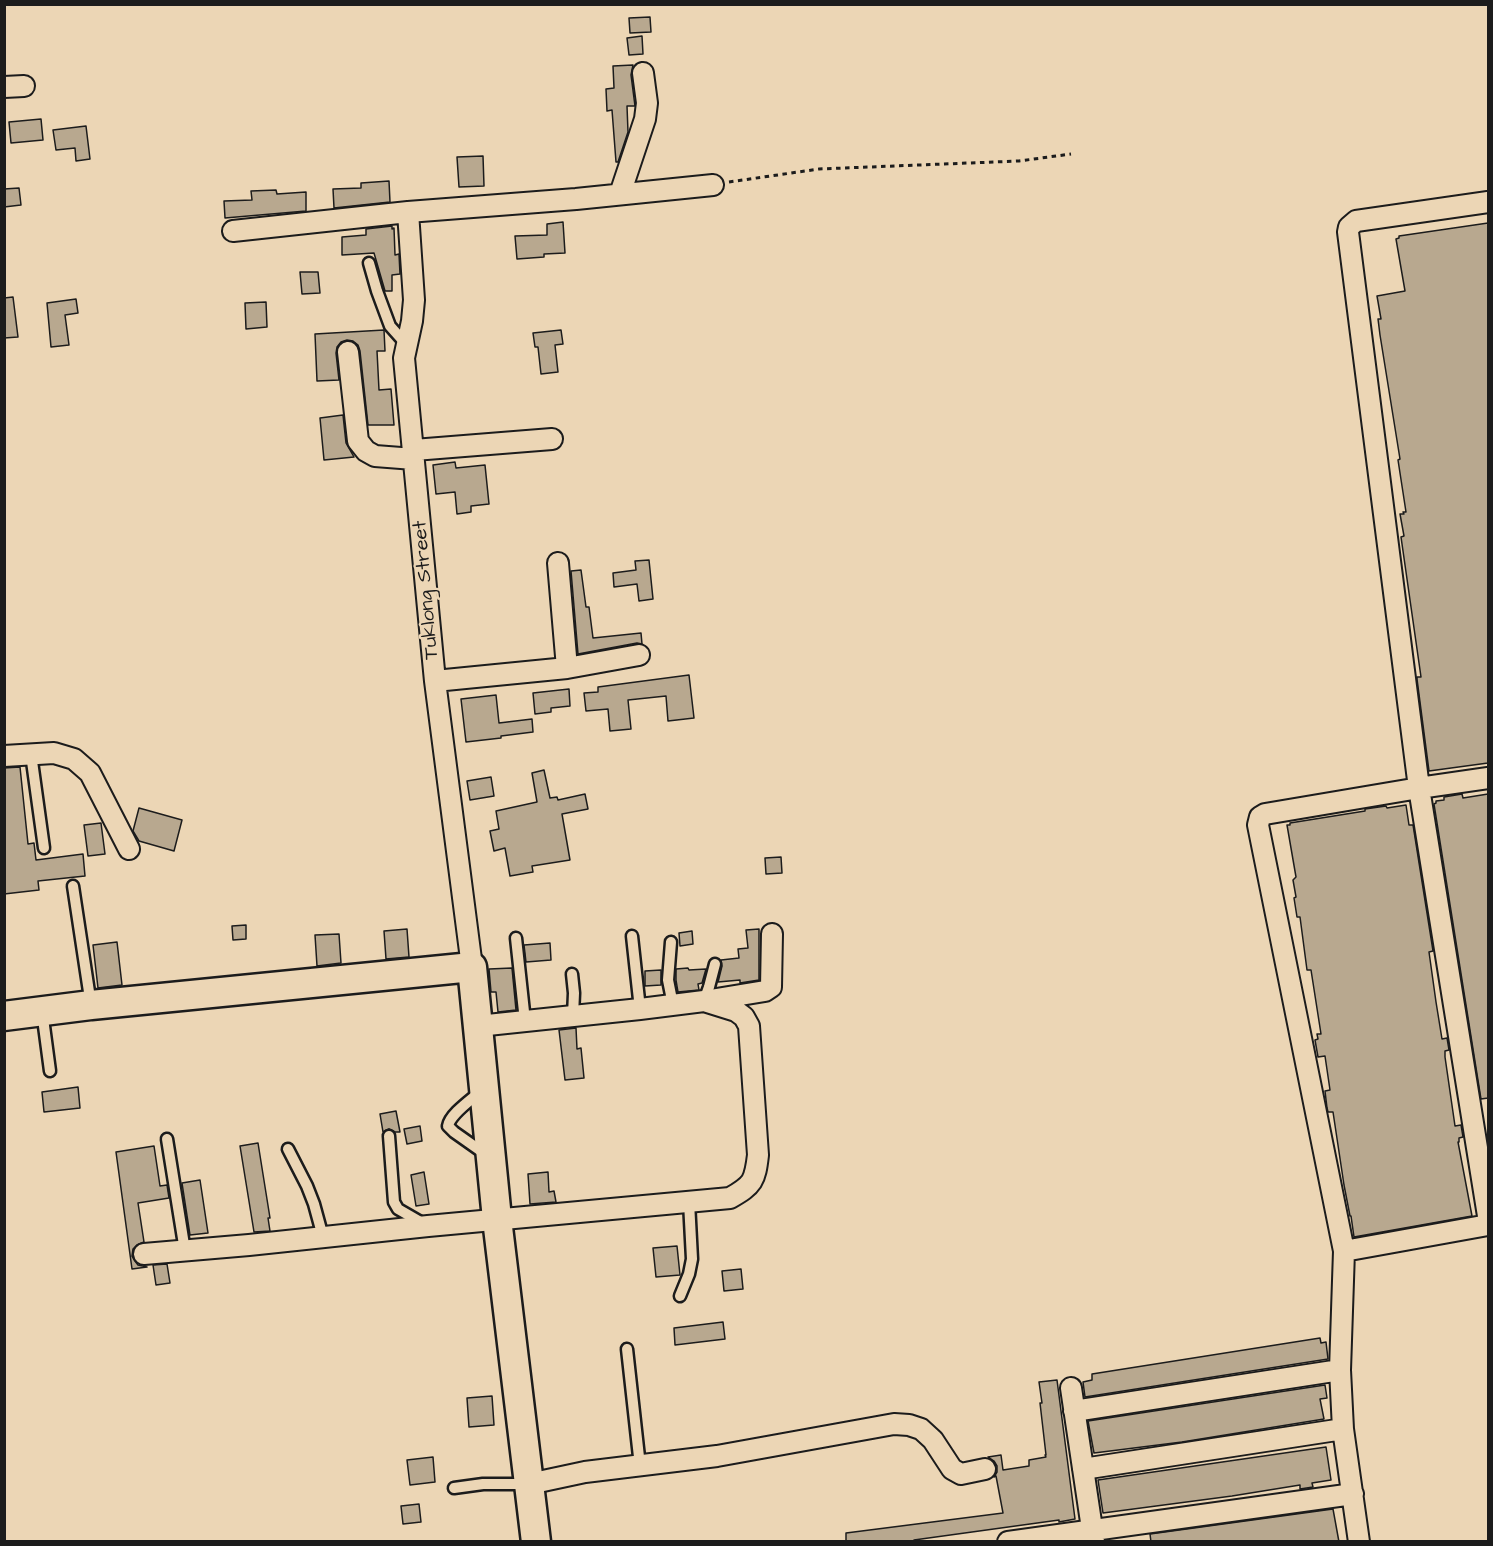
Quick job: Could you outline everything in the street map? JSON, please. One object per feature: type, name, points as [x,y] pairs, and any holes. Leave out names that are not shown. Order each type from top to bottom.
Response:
[{"type":"street","points":[[621,195],[645,119],[647,103],[643,73]]},
{"type":"street","points":[[4,87],[24,86]]},
{"type":"street","points":[[233,231],[408,212],[621,195],[713,184]]},
{"type":"street","points":[[1488,202],[1356,221],[1349,226],[1348,232],[1419,788],[1488,1216]]},
{"type":"street","name":"Tuklong Street","points":[[408,212],[414,300],[404,358],[435,681],[472,967]]},
{"type":"street","points":[[348,352],[358,441],[366,451],[375,456],[552,439]]},
{"type":"street","points":[[558,563],[567,668]]},
{"type":"street","points":[[435,681],[567,668],[639,655]]},
{"type":"street","points":[[4,756],[54,753],[74,759],[90,773],[129,849]]},
{"type":"street","points":[[1359,1542],[1343,1429],[1340,1370],[1344,1251],[1258,825],[1260,817],[1265,814],[1488,778]]},
{"type":"street","points":[[478,1026],[673,1005],[765,991],[771,987],[772,934]]},
{"type":"street","points":[[4,1016],[91,1005],[472,967],[497,1219],[536,1542]]},
{"type":"street","points":[[144,1254],[730,1198],[746,1189],[756,1174],[758,1155],[749,1026],[744,1017],[736,1011],[704,1001]]},
{"type":"street","points":[[1344,1251],[1488,1225]]},
{"type":"street","points":[[1074,1411],[1340,1370]]},
{"type":"street","points":[[1071,1388],[1093,1536]]},
{"type":"street","points":[[529,1484],[585,1472],[717,1456],[894,1424],[921,1429],[933,1440],[952,1469],[961,1474],[985,1469]]},
{"type":"street","points":[[1083,1469],[1343,1429]]},
{"type":"street","points":[[1008,1542],[1093,1536],[1353,1494]]},
{"type":"lane","points":[[369,263],[376,291],[390,326],[406,344]]},
{"type":"lane","points":[[31,754],[44,848]]},
{"type":"lane","points":[[73,886],[91,1005]]},
{"type":"lane","points":[[632,936],[640,1009]]},
{"type":"lane","points":[[516,938],[525,1021]]},
{"type":"lane","points":[[671,942],[668,980],[673,1005]]},
{"type":"lane","points":[[704,1001],[715,964]]},
{"type":"lane","points":[[572,974],[573,1016]]},
{"type":"lane","points":[[42,1011],[50,1071]]},
{"type":"lane","points":[[483,1089],[448,1122],[448,1126],[491,1158]]},
{"type":"lane","points":[[389,1136],[394,1202],[398,1209],[428,1226]]},
{"type":"lane","points":[[167,1139],[185,1251]]},
{"type":"lane","points":[[288,1149],[307,1186],[323,1237]]},
{"type":"lane","points":[[680,1296],[689,1274],[692,1258],[689,1202]]},
{"type":"lane","points":[[627,1349],[640,1466]]},
{"type":"lane","points":[[454,1488],[483,1484],[529,1484]]},
{"type":"path","points":[[713,184],[819,170],[1019,161],[1071,154]]},
{"type":"building","points":[[650,17],[651,32],[630,33],[629,18]]},
{"type":"building","points":[[642,36],[643,54],[629,55],[627,38]]},
{"type":"building","points":[[633,65],[631,75],[635,106],[627,106],[628,132],[618,162],[616,162],[612,110],[607,111],[606,89],[614,88],[613,66]]},
{"type":"building","points":[[41,119],[43,140],[11,143],[9,122]]},
{"type":"building","points":[[86,126],[90,159],[76,161],[75,148],[56,150],[53,130]]},
{"type":"building","points":[[483,156],[484,186],[459,187],[457,157]]},
{"type":"building","points":[[389,181],[390,202],[334,208],[333,189],[361,188],[361,183]]},
{"type":"building","points":[[19,188],[21,205],[4,207],[4,189]]},
{"type":"building","points":[[276,190],[277,194],[306,192],[306,211],[225,218],[224,201],[252,200],[251,191]]},
{"type":"building","points":[[563,222],[565,253],[517,259],[515,236],[547,235],[547,224]]},
{"type":"building","points":[[1488,223],[1488,763],[1429,771],[1417,679],[1421,677],[1401,537],[1404,536],[1400,514],[1406,512],[1380,335],[1378,319],[1381,319],[1377,296],[1405,291],[1396,239],[1399,236]]},
{"type":"building","points":[[392,226],[395,255],[399,254],[400,274],[392,275],[392,291],[385,291],[374,253],[342,255],[342,237],[366,235],[366,229]]},
{"type":"building","points":[[300,272],[318,272],[320,293],[302,294]]},
{"type":"building","points":[[13,297],[18,337],[4,338],[4,298]]},
{"type":"building","points":[[76,299],[78,313],[65,315],[69,345],[51,347],[47,303]]},
{"type":"building","points":[[266,302],[267,327],[246,329],[245,303]]},
{"type":"building","points":[[384,330],[385,351],[377,351],[379,390],[391,389],[394,425],[368,425],[358,345],[347,340],[341,342],[337,347],[339,380],[317,381],[315,334]]},
{"type":"building","points":[[561,330],[563,344],[555,345],[558,372],[541,374],[538,347],[535,347],[533,333]]},
{"type":"building","points":[[343,415],[346,443],[354,457],[324,460],[320,418]]},
{"type":"building","points":[[455,462],[456,468],[485,465],[489,504],[471,506],[471,512],[457,514],[455,492],[436,494],[433,465]]},
{"type":"building","points":[[649,560],[653,599],[639,601],[637,584],[614,587],[613,573],[636,570],[635,561]]},
{"type":"building","points":[[581,570],[593,638],[641,633],[642,644],[578,654],[571,571]]},
{"type":"building","points":[[689,675],[694,718],[668,721],[666,696],[628,700],[631,729],[610,731],[608,709],[586,711],[584,693],[598,692],[598,687]]},
{"type":"building","points":[[569,689],[570,706],[551,708],[551,712],[535,714],[533,693]]},
{"type":"building","points":[[496,695],[499,723],[532,719],[533,732],[466,742],[461,699]]},
{"type":"building","points":[[20,767],[28,844],[34,843],[36,860],[83,854],[85,876],[38,881],[39,890],[4,894],[4,768]]},
{"type":"building","points":[[544,770],[550,798],[557,797],[558,800],[585,794],[588,809],[562,814],[570,860],[532,866],[533,872],[510,876],[505,848],[494,851],[490,831],[499,829],[496,811],[537,802],[532,773]]},
{"type":"building","points":[[491,777],[494,796],[470,800],[467,781]]},
{"type":"building","points":[[1462,794],[1463,798],[1488,794],[1488,1098],[1481,1099],[1434,804],[1436,801],[1444,800],[1444,797]]},
{"type":"building","points":[[1406,805],[1409,825],[1413,825],[1433,951],[1429,952],[1436,1002],[1442,1039],[1447,1038],[1449,1050],[1445,1051],[1445,1057],[1455,1126],[1461,1125],[1463,1137],[1459,1138],[1458,1142],[1472,1216],[1354,1237],[1333,1112],[1328,1112],[1327,1108],[1325,1091],[1330,1090],[1325,1056],[1318,1057],[1315,1040],[1318,1039],[1317,1034],[1321,1034],[1311,970],[1307,970],[1300,917],[1297,917],[1293,880],[1296,877],[1287,825],[1365,811],[1365,809]]},
{"type":"building","points":[[139,808],[182,820],[174,851],[139,841],[133,831]]},
{"type":"building","points":[[101,823],[105,854],[88,856],[84,825]]},
{"type":"building","points":[[781,857],[782,873],[766,874],[765,858]]},
{"type":"building","points":[[246,925],[246,939],[233,940],[232,926]]},
{"type":"building","points":[[407,929],[409,957],[386,959],[384,931]]},
{"type":"building","points":[[759,929],[759,980],[740,983],[740,980],[718,982],[722,966],[721,960],[739,958],[738,949],[748,948],[746,930]]},
{"type":"building","points":[[692,931],[693,944],[680,946],[679,933]]},
{"type":"building","points":[[339,934],[341,963],[317,966],[315,935]]},
{"type":"building","points":[[117,942],[122,985],[98,988],[93,945]]},
{"type":"building","points":[[550,943],[551,960],[526,962],[524,945]]},
{"type":"building","points":[[512,968],[516,1010],[498,1012],[496,992],[491,992],[489,969]]},
{"type":"building","points":[[688,968],[689,970],[706,969],[702,983],[698,984],[699,990],[678,992],[676,969]]},
{"type":"building","points":[[661,970],[661,985],[645,986],[645,971]]},
{"type":"building","points":[[576,1028],[577,1049],[581,1048],[584,1078],[565,1080],[559,1030]]},
{"type":"building","points":[[78,1087],[80,1108],[44,1112],[42,1092]]},
{"type":"building","points":[[396,1111],[400,1132],[389,1129],[383,1132],[380,1114]]},
{"type":"building","points":[[420,1126],[422,1141],[407,1144],[404,1129]]},
{"type":"building","points":[[258,1143],[270,1231],[254,1232],[240,1146]]},
{"type":"building","points":[[154,1146],[160,1186],[167,1185],[169,1198],[138,1203],[144,1242],[133,1249],[132,1256],[138,1265],[147,1267],[132,1269],[116,1152]]},
{"type":"building","points":[[424,1172],[429,1204],[416,1206],[411,1175]]},
{"type":"building","points":[[548,1172],[549,1192],[554,1191],[556,1202],[530,1204],[528,1174]]},
{"type":"building","points":[[200,1180],[208,1233],[190,1235],[182,1183]]},
{"type":"building","points":[[677,1246],[680,1275],[656,1277],[653,1248]]},
{"type":"building","points":[[167,1264],[170,1283],[156,1285],[153,1265]]},
{"type":"building","points":[[741,1269],[743,1289],[724,1291],[722,1271]]},
{"type":"building","points":[[723,1322],[725,1339],[675,1345],[674,1328]]},
{"type":"building","points":[[1320,1338],[1321,1343],[1326,1342],[1328,1359],[1085,1397],[1083,1382],[1092,1380],[1092,1374]]},
{"type":"building","points":[[1057,1380],[1075,1519],[914,1540],[914,1542],[846,1542],[846,1533],[1003,1513],[996,1476],[994,1477],[997,1466],[988,1457],[1001,1455],[1003,1470],[1029,1466],[1029,1460],[1046,1457],[1039,1382]]},
{"type":"building","points":[[1325,1385],[1327,1398],[1320,1399],[1324,1419],[1182,1442],[1094,1453],[1088,1421]]},
{"type":"building","points":[[492,1396],[494,1425],[469,1427],[467,1398]]},
{"type":"building","points":[[1326,1447],[1331,1480],[1312,1483],[1313,1487],[1300,1489],[1300,1485],[1103,1513],[1098,1480]]},
{"type":"building","points":[[433,1457],[435,1482],[410,1485],[407,1460]]},
{"type":"building","points":[[419,1504],[421,1522],[403,1524],[401,1506]]},
{"type":"building","points":[[1333,1509],[1339,1542],[1151,1542],[1150,1534]]}]
